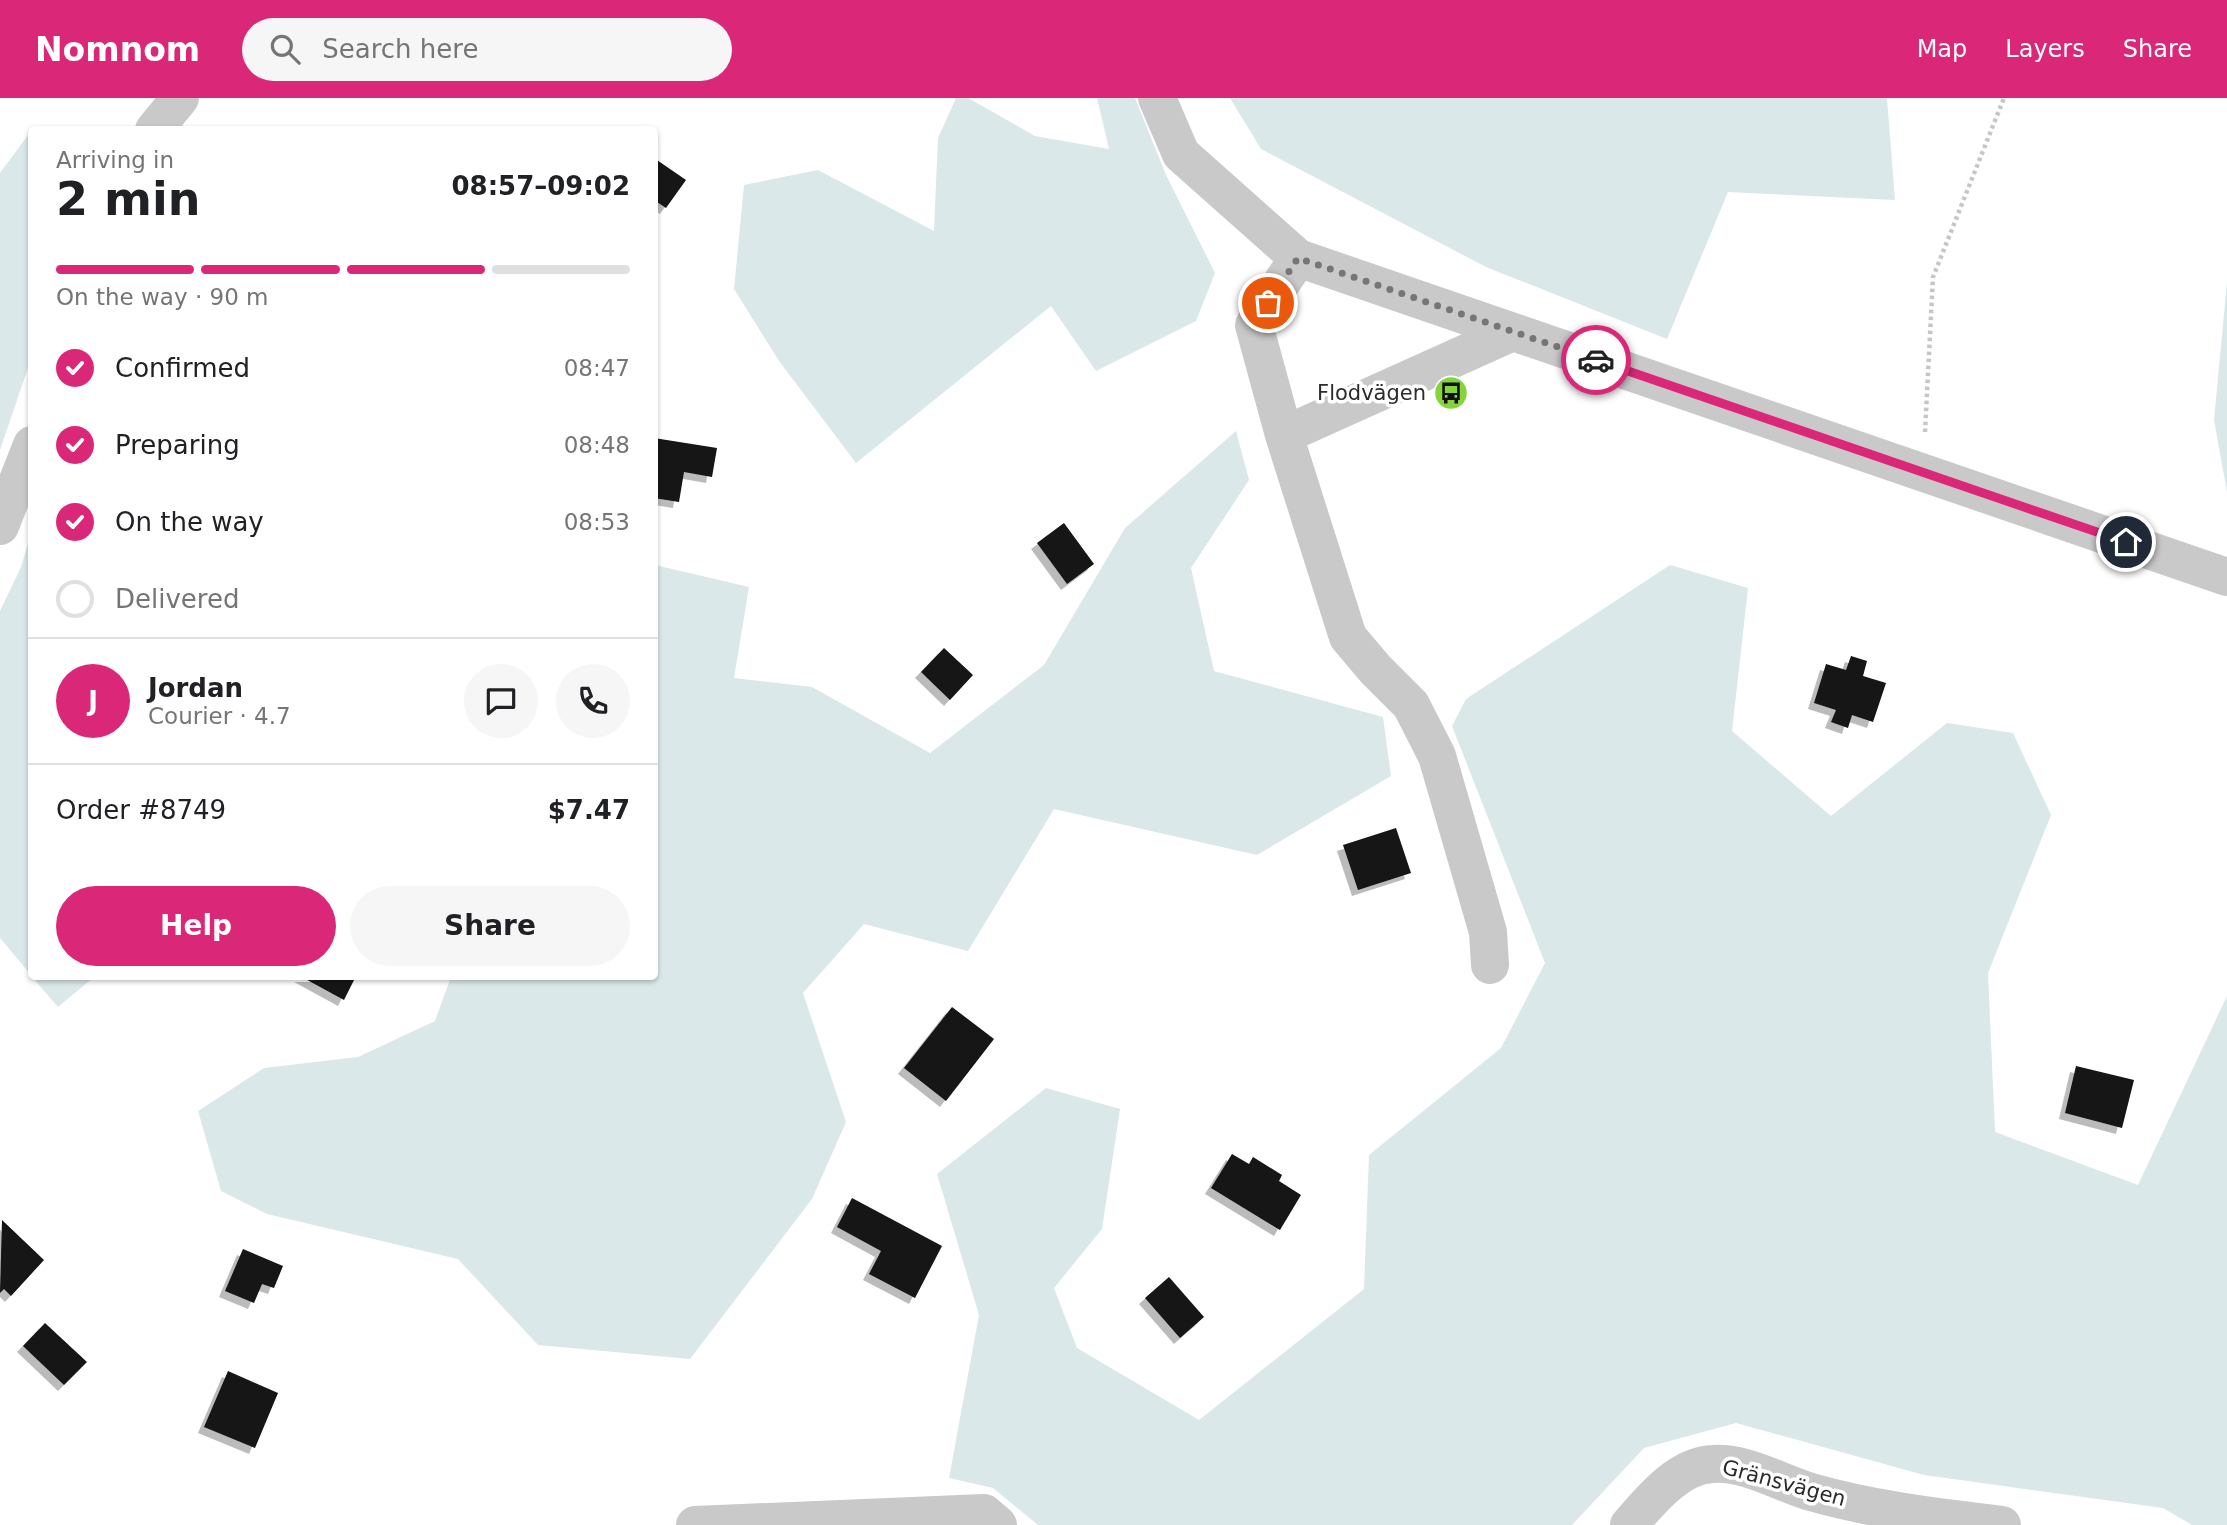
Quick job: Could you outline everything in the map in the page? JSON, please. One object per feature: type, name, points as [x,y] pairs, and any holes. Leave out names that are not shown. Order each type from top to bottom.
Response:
[{"type":"street","points":[[157,126],[180,98]]},
{"type":"street","points":[[1157,98],[1181,154],[1298,258],[2227,577]]},
{"type":"street","points":[[1298,258],[1254,325],[1284,435],[1348,638],[1411,705],[1437,756],[1489,932],[1490,965]]},
{"type":"street","points":[[1284,435],[1513,332]]},
{"type":"street","points":[[0,526],[28,455]]},
{"type":"street","name":"Gränsvägen","points":[[1629,1525],[1678,1475],[1713,1464],[1748,1469],[1810,1492],[1888,1511],[2002,1525]]},
{"type":"street","points":[[695,1525],[984,1513],[998,1525]]},
{"type":"path","points":[[1923,472],[1933,277],[2004,98]]},
{"type":"shaded area","points":[[956,98],[968,98],[1035,136],[1109,149],[1097,98],[1135,98],[1166,175],[1215,273],[1196,321],[1096,371],[1051,306],[856,463],[779,361],[734,289],[744,185],[818,170],[934,231],[938,138]]},
{"type":"shaded area","points":[[1230,98],[1887,98],[1895,200],[1728,192],[1667,339],[1486,267],[1261,149]]},
{"type":"shaded area","points":[[28,135],[28,368],[0,450],[0,173]]},
{"type":"shaded area","points":[[2227,282],[2227,492],[2214,420]]},
{"type":"shaded area","points":[[1236,431],[1249,480],[1191,568],[1214,671],[1383,717],[1391,776],[1257,855],[1054,809],[968,951],[864,924],[803,993],[846,1122],[812,1199],[690,1359],[538,1345],[458,1259],[267,1214],[221,1191],[198,1111],[264,1068],[358,1057],[435,1021],[450,980],[658,980],[658,566],[749,587],[734,678],[812,687],[930,753],[1044,665],[1125,528]]},
{"type":"shaded area","points":[[28,544],[28,971],[0,938],[0,611],[21,567]]},
{"type":"shaded area","points":[[1670,565],[1748,588],[1732,731],[1831,816],[1947,723],[2013,733],[2051,815],[1988,973],[1995,1132],[2138,1185],[2227,996],[2227,1525],[2192,1525],[2163,1508],[1924,1475],[1736,1423],[1644,1448],[1572,1525],[1038,1525],[993,1488],[949,1478],[979,1315],[937,1174],[1046,1088],[1120,1109],[1102,1229],[1054,1288],[1077,1348],[1199,1420],[1364,1289],[1369,1155],[1501,1048],[1545,963],[1452,726],[1466,699]]},
{"type":"shaded area","points":[[35,980],[90,980],[58,1007]]},
{"type":"building","points":[[658,161],[686,180],[666,208],[658,203]]},
{"type":"building","points":[[658,439],[717,448],[712,477],[684,472],[679,502],[658,499]]},
{"type":"building","points":[[1064,523],[1094,564],[1067,584],[1037,543]]},
{"type":"building","points":[[944,648],[973,675],[950,700],[921,672]]},
{"type":"building","points":[[1851,656],[1867,661],[1863,676],[1886,683],[1873,722],[1852,715],[1848,728],[1831,722],[1836,710],[1814,703],[1826,664],[1846,670]]},
{"type":"building","points":[[1396,828],[1411,873],[1358,890],[1343,845]]},
{"type":"building","points":[[307,980],[354,980],[344,1000]]},
{"type":"building","points":[[952,1007],[994,1039],[946,1101],[904,1068]]},
{"type":"building","points":[[2076,1066],[2134,1080],[2122,1128],[2065,1113]]},
{"type":"building","points":[[1232,1154],[1249,1164],[1253,1157],[1282,1175],[1279,1181],[1301,1195],[1280,1230],[1211,1188]]},
{"type":"building","points":[[852,1198],[942,1246],[915,1298],[869,1274],[881,1251],[837,1227]]},
{"type":"building","points":[[2,1220],[44,1260],[11,1296],[4,1289],[0,1293]]},
{"type":"building","points":[[243,1249],[283,1266],[274,1288],[262,1284],[254,1303],[225,1291]]},
{"type":"building","points":[[1169,1277],[1204,1317],[1180,1338],[1145,1298]]},
{"type":"building","points":[[45,1323],[87,1362],[64,1385],[23,1346]]},
{"type":"building","points":[[228,1371],[278,1393],[255,1448],[204,1427]]},
{"type":"way so far","points":[[1268,303],[1298,258],[1596,360]]},
{"type":"place","name":"Flodvägen","points":[[1451,393]]},
{"type":"route","points":[[1596,360],[2126,542]]}]
